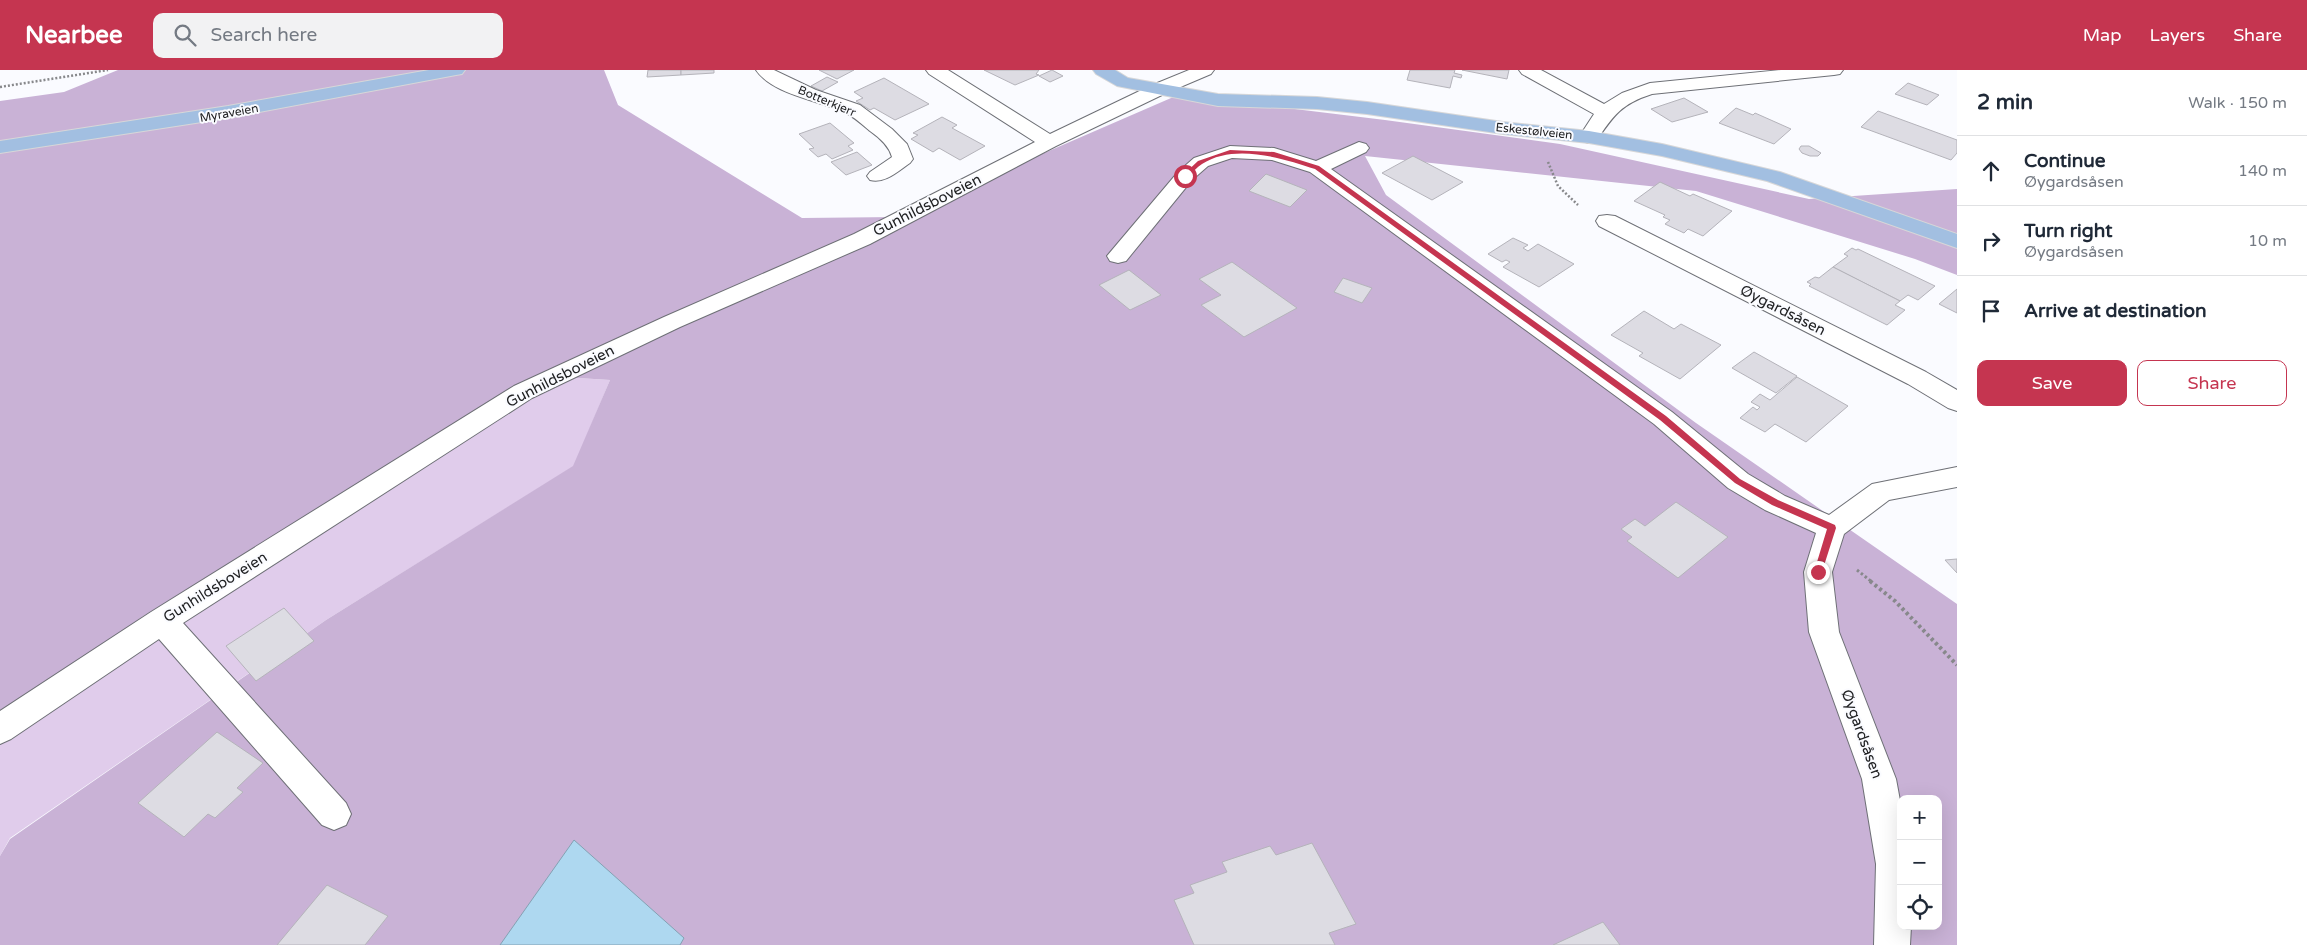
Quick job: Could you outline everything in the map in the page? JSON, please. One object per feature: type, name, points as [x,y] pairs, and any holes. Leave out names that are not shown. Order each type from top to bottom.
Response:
[{"type":"main road","name":"Myraveien","points":[[0,147],[184,120],[338,94],[456,70]]},
{"type":"main road","name":"Eskestølveien","points":[[1102,70],[1123,82],[1157,90],[1218,100],[1317,102],[1503,128],[1589,137],[1662,150],[1773,176],[1957,241]]},
{"type":"street","name":"Botterkjerr","points":[[765,70],[769,75],[809,94],[853,109],[885,133],[900,148],[903,159],[878,176]]},
{"type":"street","points":[[934,70],[1049,142]]},
{"type":"street","name":"Gunhildsboveien","points":[[0,729],[162,620],[523,392],[672,322],[862,239],[1049,142],[1157,90],[1204,70]]},
{"type":"street","points":[[1528,70],[1604,112]]},
{"type":"street","points":[[1589,137],[1604,112],[1624,97],[1650,89],[1834,70]]},
{"type":"street","points":[[1317,168],[1359,148]]},
{"type":"street","points":[[1118,256],[1185,176],[1200,162],[1230,152],[1274,154],[1317,168],[1663,418],[1738,481],[1829,538],[1882,491],[1957,477]]},
{"type":"street","name":"Øygardsåsen","points":[[1607,221],[1917,378],[1957,402]]},
{"type":"street","name":"Øygardsåsen","points":[[1829,538],[1818,572],[1824,632],[1879,779],[1894,864],[1892,945]]},
{"type":"street","points":[[162,620],[334,814]]},
{"type":"path","points":[[0,87],[108,70]]},
{"type":"path","points":[[1548,160],[1552,178],[1572,201],[1607,221]]},
{"type":"path","points":[[1829,538],[1862,573],[1895,601],[1957,664]]},
{"type":"shaded area","points":[[118,70],[604,70],[618,105],[802,218],[897,217],[1178,95],[1385,120],[1560,144],[1809,199],[1957,189],[1957,275],[1915,259],[1696,191],[1365,156],[1386,195],[1696,423],[1957,604],[1957,945],[0,945],[0,856],[10,839],[326,620],[573,466],[610,380],[546,376],[323,505],[142,617],[0,726],[0,101],[64,92]]},
{"type":"shaded area","points":[[546,376],[610,380],[574,466],[326,620],[10,838],[0,856],[0,726],[142,617],[323,505]]},
{"type":"water","points":[[574,840],[684,938],[680,945],[500,945]]},
{"type":"building","points":[[648,70],[681,70],[681,75],[647,77]]},
{"type":"building","points":[[681,70],[714,70],[714,73],[681,75]]},
{"type":"building","points":[[819,70],[854,70],[837,79]]},
{"type":"building","points":[[984,70],[1039,70],[1036,74],[1039,75],[1015,85]]},
{"type":"building","points":[[1052,70],[1063,76],[1050,82],[1039,76]]},
{"type":"building","points":[[1410,70],[1455,70],[1454,73],[1462,75],[1461,78],[1453,76],[1450,88],[1407,80]]},
{"type":"building","points":[[1462,70],[1509,70],[1507,79]]},
{"type":"building","points":[[827,77],[838,82],[822,91],[811,86]]},
{"type":"building","points":[[884,78],[929,104],[895,120],[874,108],[870,110],[856,101],[863,98],[854,92]]},
{"type":"building","points":[[1908,83],[1939,95],[1927,105],[1895,94]]},
{"type":"building","points":[[1684,98],[1708,112],[1672,122],[1651,109]]},
{"type":"building","points":[[1736,108],[1753,115],[1755,113],[1791,129],[1774,144],[1719,123]]},
{"type":"building","points":[[1878,111],[1957,140],[1957,153],[1951,160],[1861,127]]},
{"type":"building","points":[[942,117],[957,125],[952,128],[985,146],[960,160],[939,148],[933,152],[911,139],[918,135],[913,133]]},
{"type":"building","points":[[830,123],[854,143],[848,146],[853,150],[832,159],[826,154],[818,157],[809,149],[814,148],[799,134]]},
{"type":"building","points":[[1801,146],[1809,146],[1821,153],[1818,156],[1810,156],[1802,153],[1799,149]]},
{"type":"building","points":[[857,152],[872,165],[846,175],[831,162]]},
{"type":"building","points":[[1413,156],[1463,182],[1432,200],[1382,173]]},
{"type":"building","points":[[1266,174],[1307,190],[1290,207],[1249,191]]},
{"type":"building","points":[[1660,182],[1690,196],[1693,194],[1732,211],[1703,236],[1688,229],[1684,233],[1665,224],[1670,220],[1663,217],[1665,215],[1634,201]]},
{"type":"building","points":[[1513,238],[1528,245],[1523,248],[1528,251],[1538,244],[1574,264],[1539,287],[1503,267],[1510,262],[1506,260],[1502,262],[1488,254]]},
{"type":"building","points":[[1852,248],[1858,249],[1935,286],[1918,300],[1908,295],[1900,301],[1833,267],[1848,256],[1844,254]]},
{"type":"building","points":[[1232,262],[1297,308],[1244,337],[1201,305],[1221,295],[1199,279]]},
{"type":"building","points":[[1833,267],[1900,301],[1895,305],[1905,310],[1887,325],[1809,286],[1811,284],[1807,282],[1815,277],[1819,278]]},
{"type":"building","points":[[1129,270],[1161,295],[1130,310],[1099,285]]},
{"type":"building","points":[[1343,278],[1372,288],[1362,303],[1334,292]]},
{"type":"building","points":[[1957,289],[1957,313],[1939,304]]},
{"type":"building","points":[[1644,311],[1674,329],[1681,324],[1721,345],[1680,379],[1639,356],[1643,353],[1611,335]]},
{"type":"building","points":[[1754,352],[1797,376],[1776,393],[1732,368]]},
{"type":"building","points":[[1797,377],[1848,406],[1806,442],[1775,424],[1765,432],[1740,418],[1753,407],[1757,410],[1760,407],[1751,402],[1760,394],[1770,400]]},
{"type":"building","points":[[1676,502],[1728,537],[1678,578],[1627,541],[1632,537],[1621,529],[1635,519],[1645,526]]},
{"type":"building","points":[[1957,559],[1957,573],[1945,560]]},
{"type":"building","points":[[284,608],[314,641],[256,681],[226,646]]},
{"type":"building","points":[[217,732],[263,763],[237,788],[243,792],[215,818],[208,814],[184,837],[138,803]]},
{"type":"building","points":[[1312,843],[1356,924],[1329,933],[1335,945],[1194,945],[1174,900],[1194,893],[1190,885],[1227,872],[1222,862],[1270,846],[1276,855]]},
{"type":"building","points":[[327,885],[388,916],[365,945],[277,945]]},
{"type":"building","points":[[1603,922],[1620,945],[1553,945]]},
{"type":"route","points":[[1185,176],[1200,162],[1230,152],[1274,154],[1317,168],[1663,418],[1738,481],[1775,503],[1832,528],[1818,572]]}]
